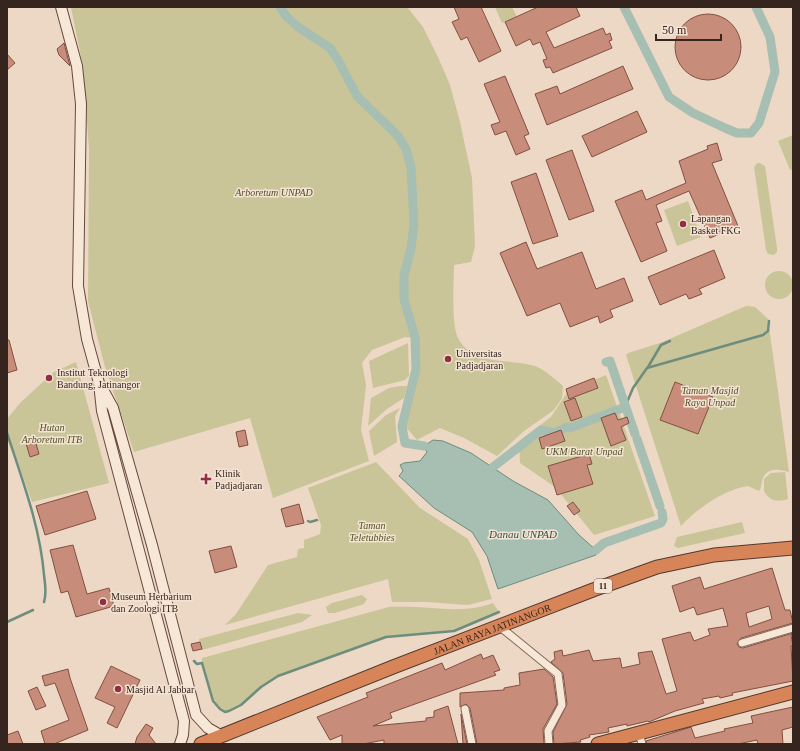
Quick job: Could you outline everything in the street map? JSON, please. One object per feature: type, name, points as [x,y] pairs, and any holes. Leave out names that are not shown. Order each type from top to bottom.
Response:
[{"type":"highway","name":"JALAN RAYA JATINANGOR","points":[[201,744],[219,740],[499,626],[657,567],[714,555],[793,548]]},
{"type":"highway","points":[[598,744],[641,739],[793,692]]},
{"type":"main road","points":[[61,7],[77,66],[81,104],[78,286],[87,339],[99,382],[102,411],[165,644],[184,721],[183,734],[180,744]]},
{"type":"main road","points":[[99,382],[112,408],[177,641],[196,715],[219,740]]},
{"type":"street","points":[[499,626],[558,674],[562,705],[548,730],[549,744]]},
{"type":"street","points":[[742,643],[793,628]]},
{"type":"street","points":[[165,644],[177,641]]},
{"type":"street","points":[[465,708],[472,744]]},
{"type":"green space","name":"Arboretum UNPAD","points":[[71,7],[407,7],[423,27],[450,85],[460,122],[472,178],[475,246],[471,262],[454,265],[454,323],[458,338],[465,347],[473,353],[493,360],[535,366],[550,375],[563,386],[562,398],[554,410],[524,431],[497,456],[464,438],[440,428],[417,440],[406,427],[415,368],[413,338],[405,337],[372,350],[362,363],[366,385],[361,430],[369,461],[273,498],[250,418],[134,452],[105,367],[88,301],[89,149],[83,67]]},
{"type":"green space","points":[[495,7],[512,7],[517,17],[502,23]]},
{"type":"green space","points":[[793,135],[793,169],[790,170],[778,141]]},
{"type":"green space","points":[[757,163],[765,166],[777,248],[777,252],[774,255],[768,254],[766,250],[754,167]]},
{"type":"green space","name":"Lapangan Basket FKG","points":[[688,201],[701,237],[677,246],[664,210]]},
{"type":"green space","points":[[779,271],[789,275],[793,285],[789,295],[779,299],[769,295],[765,285],[769,275]]},
{"type":"green space","name":"Taman Masjid Raya Unpad","points":[[746,306],[755,307],[768,319],[789,472],[782,470],[771,470],[767,472],[763,478],[759,491],[748,486],[729,491],[703,506],[681,526],[626,355],[628,353],[660,343]]},
{"type":"green space","points":[[408,343],[409,376],[405,380],[373,388],[369,361]]},
{"type":"green space","name":"Hutan Arboretum ITB","points":[[76,362],[109,483],[32,502],[7,431],[7,419],[21,402],[54,372]]},
{"type":"green space","name":"UKM Barat Unpad","points":[[606,375],[655,516],[594,535],[555,487],[520,463],[519,441],[551,417],[568,391]]},
{"type":"green space","points":[[407,386],[404,398],[387,409],[368,426],[371,398],[389,388]]},
{"type":"green space","points":[[400,408],[395,416],[397,442],[374,456],[369,431],[386,415]]},
{"type":"green space","name":"Taman Teletubbies","points":[[376,462],[420,508],[468,539],[479,560],[492,599],[468,605],[426,602],[392,602],[388,579],[225,625],[236,614],[268,565],[297,557],[298,549],[304,548],[304,540],[320,534],[321,525],[308,488]]},
{"type":"green space","points":[[785,472],[788,499],[781,501],[774,500],[766,495],[764,491],[764,479],[771,473]]},
{"type":"green space","points":[[742,522],[745,533],[678,548],[674,546],[677,537]]},
{"type":"green space","points":[[362,595],[367,599],[364,604],[335,613],[328,613],[326,607],[332,603]]},
{"type":"green space","points":[[493,603],[499,612],[471,625],[454,630],[386,637],[278,676],[261,687],[241,705],[225,712],[213,701],[202,663],[202,658],[389,607],[402,606],[467,609]]},
{"type":"green space","points":[[298,613],[312,615],[302,622],[202,650],[199,639]]},
{"type":"water","name":"Danau UNPAD","points":[[433,440],[443,441],[471,453],[513,481],[548,500],[579,535],[596,550],[596,555],[498,589],[487,556],[472,532],[434,508],[399,476],[403,471],[400,465],[420,461],[427,452],[424,446]]},
{"type":"building","points":[[454,7],[481,7],[501,51],[479,62],[467,37],[461,40],[452,22],[459,19]]},
{"type":"building","points":[[538,7],[576,7],[580,16],[546,32],[554,48],[603,28],[606,35],[610,33],[612,40],[609,41],[612,48],[553,73],[550,67],[546,68],[543,60],[547,59],[540,42],[533,45],[530,39],[516,46],[505,22]]},
{"type":"building","points":[[701,14],[715,14],[727,19],[736,28],[741,40],[739,60],[732,71],[715,80],[701,80],[689,75],[680,66],[675,54],[675,40],[680,28],[689,19]]},
{"type":"building","points":[[64,43],[70,66],[59,55],[57,49]]},
{"type":"building","points":[[7,54],[15,63],[7,70]]},
{"type":"building","points":[[623,66],[633,89],[547,125],[535,94],[557,86],[560,94]]},
{"type":"building","points":[[505,76],[529,134],[524,136],[530,149],[516,155],[506,131],[495,135],[491,125],[500,122],[484,84]]},
{"type":"building","points":[[637,111],[647,132],[592,157],[582,136]]},
{"type":"building","points":[[717,143],[722,160],[712,163],[738,226],[710,238],[689,191],[656,205],[662,221],[656,223],[667,251],[641,262],[615,201],[642,190],[646,200],[686,183],[679,161],[708,149],[707,146]]},
{"type":"building","points":[[572,150],[594,211],[569,220],[546,160]]},
{"type":"building","points":[[536,173],[558,236],[533,244],[511,182]]},
{"type":"building","points":[[526,242],[537,269],[582,252],[596,289],[624,278],[633,301],[610,310],[613,317],[600,323],[598,316],[570,327],[560,303],[527,316],[500,253]]},
{"type":"building","points":[[714,250],[725,278],[699,289],[702,294],[689,299],[686,294],[660,305],[648,277]]},
{"type":"building","points":[[7,340],[9,340],[17,370],[7,373]]},
{"type":"building","points":[[594,378],[598,388],[569,399],[566,389]]},
{"type":"building","points":[[675,382],[713,397],[698,434],[660,420]]},
{"type":"building","points":[[575,398],[582,417],[571,421],[564,402]]},
{"type":"building","points":[[615,413],[618,420],[627,417],[629,423],[621,427],[626,440],[611,446],[601,418]]},
{"type":"building","points":[[245,430],[248,445],[239,447],[236,432]]},
{"type":"building","points":[[561,430],[565,441],[542,449],[539,438]]},
{"type":"building","points":[[34,437],[39,454],[30,457],[25,440]]},
{"type":"building","points":[[589,454],[592,464],[587,465],[593,484],[557,495],[548,466]]},
{"type":"building","points":[[87,491],[96,519],[45,535],[36,506]]},
{"type":"building","points":[[573,502],[580,511],[574,515],[567,506]]},
{"type":"building","points":[[299,504],[304,523],[286,527],[281,509]]},
{"type":"building","points":[[73,545],[87,594],[109,588],[114,606],[76,617],[68,591],[61,593],[50,550]]},
{"type":"building","points":[[231,546],[237,567],[215,573],[209,551]]},
{"type":"building","points":[[772,568],[785,610],[790,610],[793,623],[741,638],[737,644],[739,647],[743,648],[793,633],[791,635],[793,646],[791,646],[793,681],[732,693],[733,695],[720,698],[719,696],[702,699],[704,703],[675,711],[649,722],[627,726],[627,724],[608,728],[609,732],[589,735],[590,737],[580,740],[581,742],[554,744],[553,732],[567,704],[563,673],[551,662],[555,659],[554,652],[562,650],[563,656],[589,650],[593,661],[620,658],[622,668],[640,664],[638,653],[652,651],[666,694],[677,691],[662,639],[690,632],[694,641],[710,635],[708,629],[728,626],[723,608],[697,615],[694,607],[680,612],[672,586],[700,577],[704,589]],"holes":[[[769,606],[772,619],[749,627],[746,613]]]},
{"type":"building","points":[[200,642],[202,649],[193,651],[191,644]]},
{"type":"building","points":[[481,654],[483,659],[493,655],[500,670],[494,672],[496,675],[390,713],[392,718],[373,726],[426,721],[426,718],[434,717],[434,711],[448,706],[458,744],[384,744],[384,740],[363,744],[342,744],[342,735],[330,740],[317,717],[368,697],[366,693],[442,663],[445,670]]},
{"type":"building","name":"Masjid Al Jabbar","points":[[111,666],[140,680],[117,728],[107,723],[115,707],[95,698]]},
{"type":"building","points":[[68,669],[88,730],[54,744],[45,744],[41,731],[69,720],[55,683],[45,686],[42,676]]},
{"type":"building","points":[[544,669],[553,677],[557,704],[543,729],[544,744],[477,744],[470,708],[466,704],[460,707],[460,693],[504,690],[504,688],[520,685],[519,673]]},
{"type":"building","points":[[37,687],[46,706],[36,710],[28,691]]},
{"type":"building","points":[[793,707],[793,727],[782,730],[783,744],[758,744],[757,740],[738,744],[647,744],[646,741],[691,727],[695,738],[725,731],[724,729],[753,723],[751,716]]},
{"type":"building","points":[[461,714],[467,744],[463,744]]},
{"type":"building","points":[[146,724],[153,728],[149,735],[156,744],[135,744],[137,737]]},
{"type":"building","points":[[18,731],[23,744],[7,744],[7,735]]},
{"type":"waterway","points":[[280,7],[286,16],[298,27],[330,48],[357,96],[398,136],[406,149],[411,167],[414,224],[411,249],[404,275],[404,299],[415,337],[416,369],[402,426],[405,443],[424,446]]},
{"type":"waterway","points":[[624,7],[669,97],[693,113],[737,133],[751,133],[759,123],[775,72],[770,37],[756,7]]},
{"type":"waterway","points":[[625,407],[633,388],[647,368],[763,335],[768,331],[769,321]]},
{"type":"waterway","points":[[648,367],[661,345],[670,341]]},
{"type":"waterway","points":[[606,362],[610,361],[635,434]]},
{"type":"waterway","points":[[493,467],[541,430],[554,433],[625,407]]},
{"type":"waterway","points":[[7,433],[30,503],[39,539],[45,585],[44,602]]},
{"type":"waterway","points":[[637,439],[660,506]]},
{"type":"waterway","points":[[596,550],[604,543],[661,523],[663,519],[662,512]]},
{"type":"waterway","points":[[308,521],[310,522],[317,520]]},
{"type":"waterway","points":[[7,622],[33,610]]},
{"type":"waterway","points":[[194,661],[197,664],[202,663],[213,701],[225,712],[241,705],[261,687],[278,676],[386,637],[454,631],[499,612]]},
{"type":"place","name":"Lapangan Basket FKG","points":[[683,224]]},
{"type":"place","name":"Universitas Padjadjaran","points":[[448,359]]},
{"type":"place","name":"Institut Teknologi Bandung, Jatinangor","points":[[49,378]]},
{"type":"place","name":"Klinik Padjadjaran","points":[[206,479]]},
{"type":"place","name":"Museum Herbarium dan Zoologi ITB","points":[[103,602]]},
{"type":"place","name":"Masjid Al Jabbar","points":[[118,689]]}]
